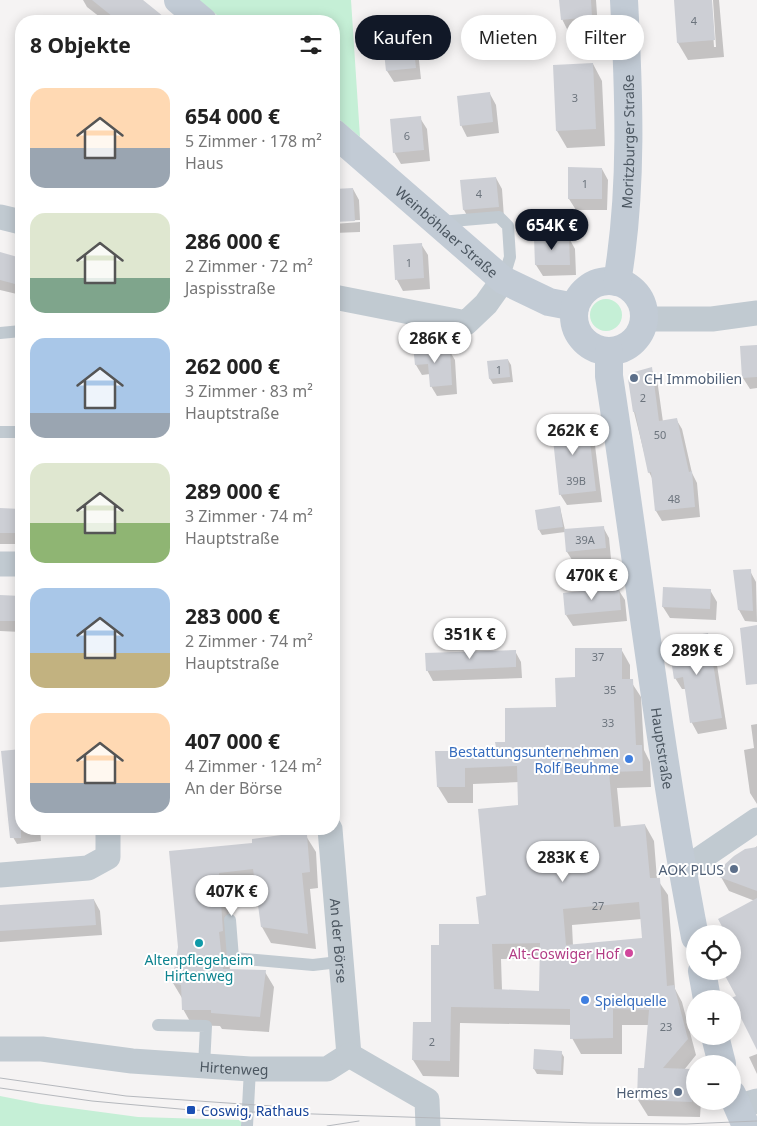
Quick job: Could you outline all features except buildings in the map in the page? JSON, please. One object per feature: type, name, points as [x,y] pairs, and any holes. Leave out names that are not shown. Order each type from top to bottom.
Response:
[{"type":"main road","points":[[178,0],[196,15]]},
{"type":"main road","name":"Moritzburger Straße","points":[[617,282],[624,238],[628,189],[624,0]]},
{"type":"main road","name":"Weinböhlaer Straße","points":[[340,138],[503,280],[549,302],[575,307]]},
{"type":"main road","points":[[606,281],[617,282],[630,288],[641,299],[644,320],[636,338],[624,348],[609,351],[589,345],[581,338],[574,318],[575,307],[586,289],[606,281]]},
{"type":"main road","name":"Hauptstraße","points":[[609,351],[609,376],[640,580],[668,787],[693,925]]},
{"type":"street","points":[[0,217],[15,221]]},
{"type":"street","points":[[340,298],[466,323],[486,304],[503,280]]},
{"type":"street","points":[[644,320],[712,319],[757,313]]},
{"type":"street","points":[[0,564],[15,564]]},
{"type":"street","points":[[682,871],[757,820]]},
{"type":"street","points":[[0,875],[88,868],[108,857],[108,835]]},
{"type":"street","name":"An der Börse","points":[[331,835],[349,1054]]},
{"type":"street","name":"Hirtenweg","points":[[0,1049],[42,1049],[132,1061],[250,1069],[327,1069],[349,1054]]},
{"type":"street","points":[[349,1054],[427,1100],[428,1126]]},
{"type":"lane","points":[[437,222],[499,217],[508,226],[510,257],[503,280]]},
{"type":"lane","points":[[0,333],[15,332]]},
{"type":"lane","points":[[0,432],[15,432]]},
{"type":"lane","points":[[230,920],[233,958],[313,966],[330,963],[342,967]]},
{"type":"lane","points":[[158,1026],[206,1026],[204,1066]]},
{"type":"lane","points":[[248,1126],[250,1069]]},
{"type":"green space","points":[[199,0],[351,0],[360,137],[340,120],[340,15],[217,15]]},
{"type":"green space","points":[[606,299],[612,300],[617,304],[621,309],[621,321],[617,326],[612,330],[606,331],[600,330],[595,326],[591,321],[590,315],[591,309],[595,304],[600,300]]},
{"type":"green space","points":[[0,1096],[41,1104],[138,1117],[241,1120],[241,1126],[0,1126]]},
{"type":"tram line","points":[[0,1078],[126,1096],[271,1106]]},
{"type":"tram line","points":[[0,1088],[92,1101],[191,1110],[589,1123],[686,1124],[757,1121]]},
{"type":"tram line","points":[[327,1126],[359,1121]]},
{"type":"place","name":"CH Immobilien","points":[[634,378]]},
{"type":"place","name":"Bestattungsunternehmen Rolf Beuhme","points":[[629,759]]},
{"type":"place","name":"AOK PLUS","points":[[734,869]]},
{"type":"place","name":"Altenpflegeheim Hirtenweg","points":[[199,943]]},
{"type":"place","name":"Alt-Coswiger Hof","points":[[629,953]]},
{"type":"place","name":"Spielquelle","points":[[585,1000]]},
{"type":"place","name":"Hermes","points":[[678,1092]]},
{"type":"place","name":"Coswig, Rathaus","points":[[191,1110]]}]
